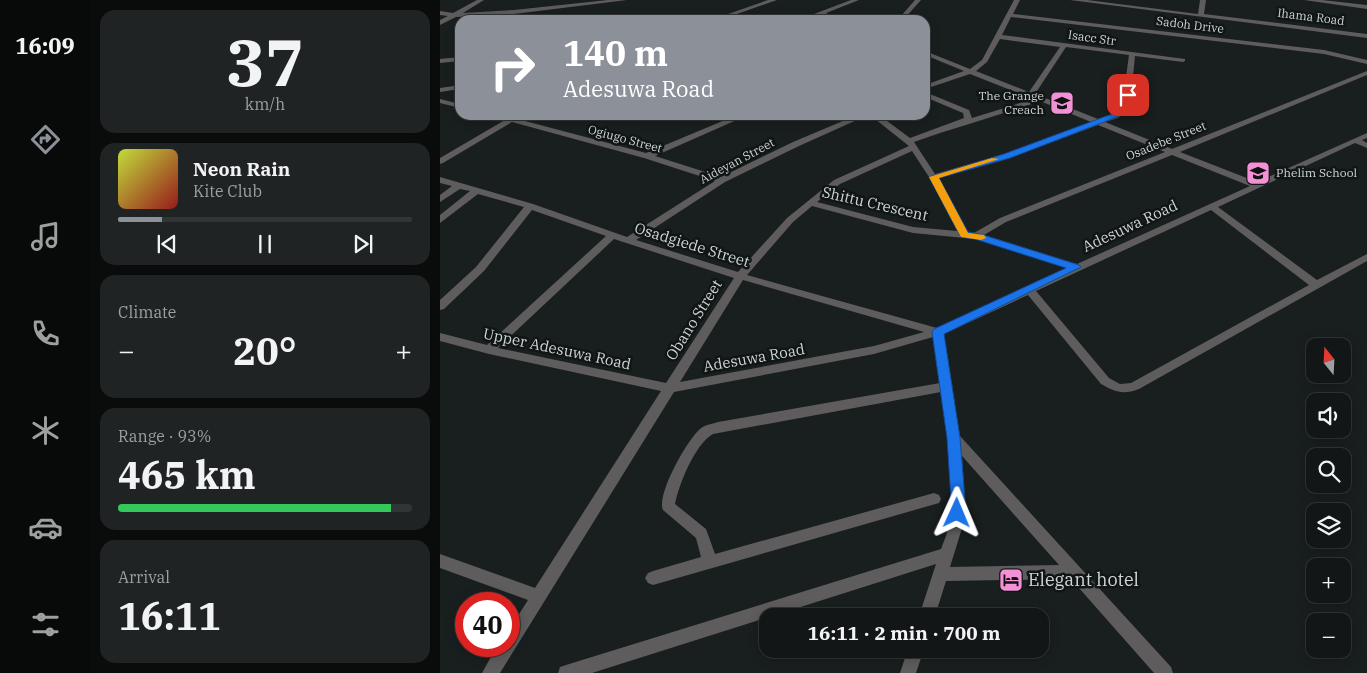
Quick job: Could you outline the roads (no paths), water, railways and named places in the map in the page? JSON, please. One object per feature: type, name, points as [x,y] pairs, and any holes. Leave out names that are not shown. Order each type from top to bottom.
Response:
[{"type":"street","points":[[440,23],[481,0]]},
{"type":"street","points":[[440,13],[454,15],[538,12],[624,0]]},
{"type":"street","points":[[729,15],[774,0]]},
{"type":"street","points":[[815,15],[856,0]]},
{"type":"street","points":[[905,15],[918,0]]},
{"type":"street","points":[[930,85],[971,71],[985,60],[999,37],[1017,0]]},
{"type":"street","name":"Ihama Road","points":[[1073,0],[1201,14],[1367,36]]},
{"type":"street","points":[[1201,14],[1203,0]]},
{"type":"street","points":[[1307,0],[1367,7]]},
{"type":"street","points":[[821,13],[826,15]]},
{"type":"street","name":"Sadoh Drive","points":[[1009,15],[1324,52],[1367,62]]},
{"type":"street","name":"Isacc Str","points":[[999,37],[1183,60]]},
{"type":"street","points":[[1031,95],[1064,45]]},
{"type":"street","points":[[930,55],[1256,185]]},
{"type":"street","points":[[934,177],[1007,156],[1115,116],[1126,107],[1132,55]]},
{"type":"street","points":[[440,61],[455,60]]},
{"type":"street","name":"Osadebe Street","points":[[976,236],[1003,220],[1367,73]]},
{"type":"street","points":[[440,90],[455,88]]},
{"type":"street","points":[[930,96],[966,112],[968,116],[965,121]]},
{"type":"street","name":"Obano Street","points":[[520,626],[740,276],[790,220],[837,182],[911,144],[965,121],[977,120],[1040,99]]},
{"type":"street","points":[[440,101],[455,105]]},
{"type":"street","points":[[440,161],[505,120]]},
{"type":"street","name":"Ogiugo Street","points":[[520,120],[722,180]]},
{"type":"street","points":[[646,156],[732,120]]},
{"type":"street","name":"Aideyan Street","points":[[628,241],[722,180],[796,144],[852,120]]},
{"type":"street","points":[[880,120],[911,144],[934,177],[964,235]]},
{"type":"street","name":"Adesuwa Road","points":[[669,388],[874,350],[938,332],[1367,135]]},
{"type":"street","points":[[1355,140],[1367,146]]},
{"type":"street","name":"Osadgiede Street","points":[[440,180],[530,206],[612,236],[740,276],[938,332]]},
{"type":"street","points":[[440,199],[459,185]]},
{"type":"street","points":[[440,220],[477,190]]},
{"type":"street","name":"Shittu Crescent","points":[[809,204],[913,230],[976,236],[1076,267]]},
{"type":"street","points":[[440,306],[480,269],[530,206]]},
{"type":"street","points":[[1211,206],[1316,285]]},
{"type":"street","points":[[488,350],[612,236]]},
{"type":"street","points":[[1029,290],[1105,381],[1118,388],[1126,389],[1173,366],[1367,257]]},
{"type":"street","points":[[930,608],[956,525],[958,500],[954,438],[938,332]]},
{"type":"street","name":"Upper Adesuwa Road","points":[[440,337],[488,350],[669,388]]},
{"type":"street","points":[[710,563],[706,541],[700,531],[668,506],[669,496],[684,465],[696,442],[705,432],[718,427],[947,386]]},
{"type":"street","points":[[954,438],[1165,673]]},
{"type":"street","points":[[653,578],[934,499]]},
{"type":"street","points":[[566,673],[948,554]]},
{"type":"street","points":[[440,561],[539,597]]},
{"type":"street","points":[[942,574],[1074,572]]},
{"type":"street","name":"Obano Street","points":[[490,673],[500,657]]},
{"type":"street","points":[[908,673],[913,658]]},
{"type":"place","name":"The Grange Creach","points":[[1062,103]]},
{"type":"place","name":"Phelim School","points":[[1258,173]]},
{"type":"place","name":"Elegant hotel","points":[[1011,580]]}]
